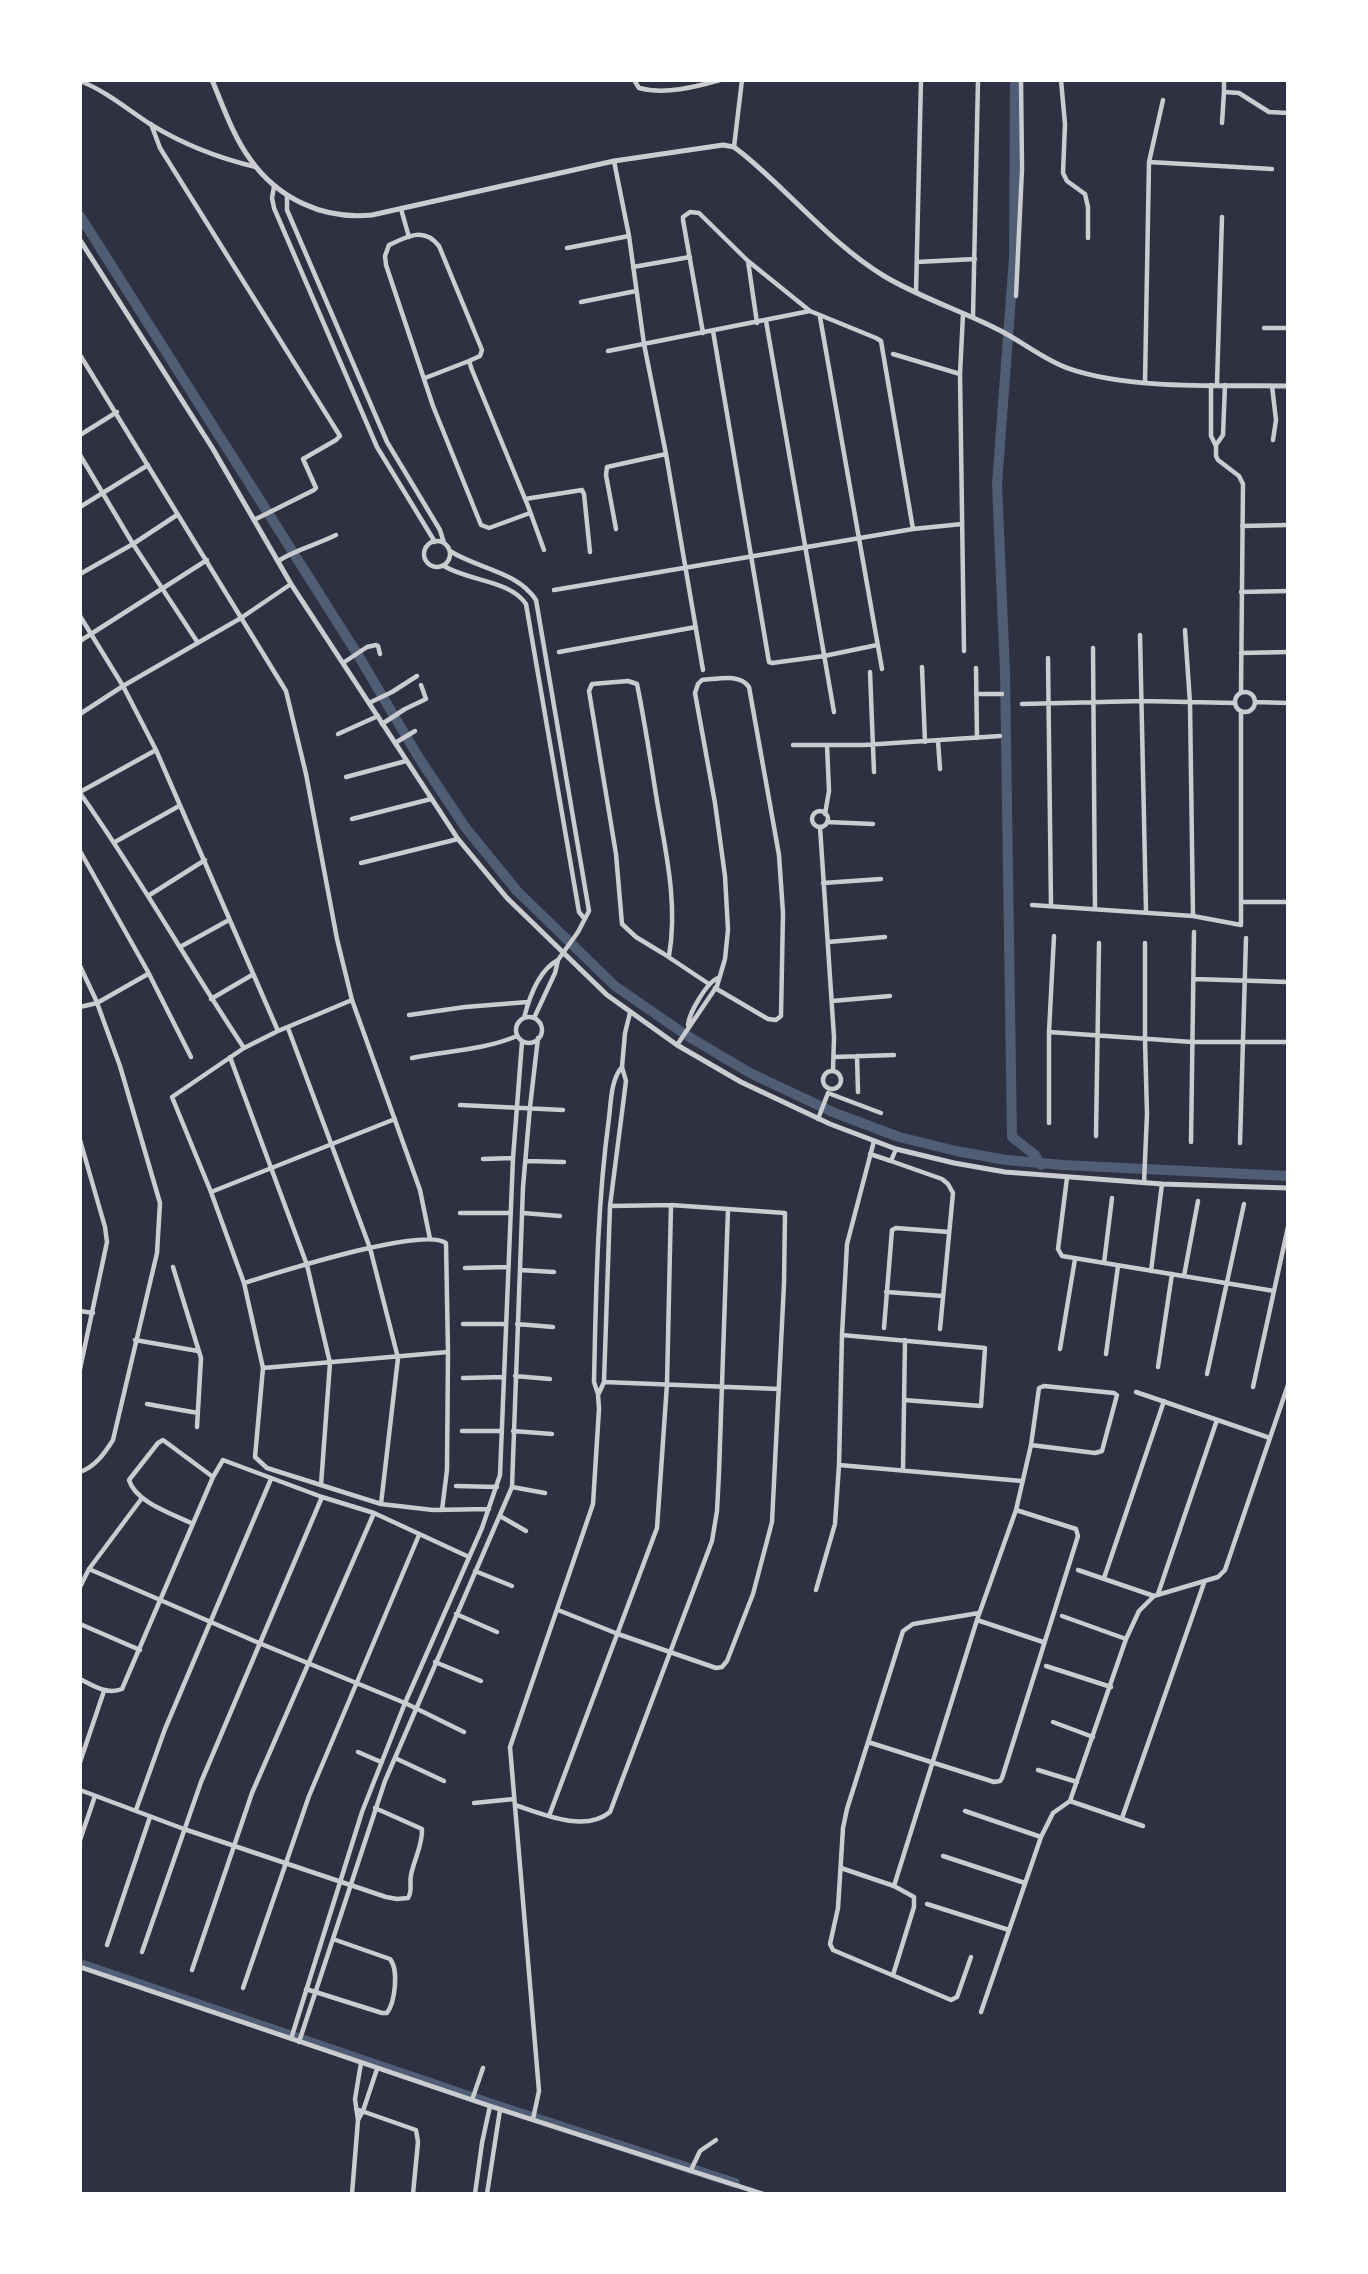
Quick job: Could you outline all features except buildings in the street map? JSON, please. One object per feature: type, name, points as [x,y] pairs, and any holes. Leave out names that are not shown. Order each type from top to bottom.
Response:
[{"type":"street","points":[[80,80],[188,146],[219,158],[257,167]]},
{"type":"street","points":[[212,80],[241,145],[274,187],[318,211],[332,215],[352,217],[401,209],[614,161],[681,149],[723,145],[734,147],[754,163],[843,245],[883,275],[999,330],[1069,369],[1145,382],[1287,386]]},
{"type":"street","points":[[634,80],[639,88],[658,90],[701,86],[720,80]]},
{"type":"street","points":[[734,147],[741,80]]},
{"type":"street","points":[[916,292],[920,80]]},
{"type":"street","points":[[973,317],[978,80]]},
{"type":"street","points":[[1016,296],[1022,169],[1021,80]]},
{"type":"street","points":[[1061,80],[1065,124],[1063,173],[1067,181],[1085,194],[1088,207],[1088,238]]},
{"type":"street","points":[[1222,123],[1224,80]]},
{"type":"street","points":[[1224,92],[1239,93],[1269,112],[1287,113]]},
{"type":"street","points":[[1145,382],[1149,162],[1163,100]]},
{"type":"street","points":[[151,124],[160,148],[340,436],[303,459],[316,488],[254,520]]},
{"type":"street","points":[[614,161],[703,670]]},
{"type":"street","points":[[1149,162],[1272,169]]},
{"type":"street","points":[[274,187],[274,208],[377,447],[435,542]]},
{"type":"street","points":[[287,196],[287,210],[346,352],[387,442],[440,530],[444,543],[462,559],[519,581],[536,600],[589,911],[558,960],[555,973],[534,1018]]},
{"type":"street","points":[[401,209],[409,237]]},
{"type":"street","points":[[703,333],[683,218],[693,212],[699,213],[748,261],[810,311],[876,338],[882,344],[914,528]]},
{"type":"street","points":[[1222,217],[1211,436],[1218,460],[1241,480],[1241,693],[1235,703]]},
{"type":"street","points":[[425,378],[480,356],[482,350],[439,246],[425,234],[417,234],[389,245],[386,262],[433,406],[481,524],[489,528],[530,513]]},
{"type":"street","points":[[567,248],[629,236]]},
{"type":"street","points":[[80,240],[213,449],[280,559],[291,584],[458,839],[507,898],[607,995],[677,1045],[741,1082],[896,1149],[1005,1172],[1067,1178],[1144,1180],[1162,1184],[1287,1188]]},
{"type":"street","points":[[633,267],[690,257]]},
{"type":"street","points":[[917,262],[975,259]]},
{"type":"street","points":[[748,261],[757,323]]},
{"type":"street","points":[[581,302],[636,291]]},
{"type":"street","points":[[608,351],[810,311]]},
{"type":"street","points":[[963,314],[960,374],[964,651]]},
{"type":"street","points":[[820,316],[882,669]]},
{"type":"street","points":[[766,321],[834,712]]},
{"type":"street","points":[[1264,328],[1287,328]]},
{"type":"street","points":[[713,331],[770,663],[877,645]]},
{"type":"street","points":[[337,357],[346,352]]},
{"type":"street","points":[[893,354],[960,374]]},
{"type":"street","points":[[80,355],[82,363],[117,412],[286,691],[306,774],[337,939],[352,1000],[420,1191],[430,1239]]},
{"type":"street","points":[[469,361],[544,550]]},
{"type":"street","points":[[1216,446],[1223,435],[1225,385]]},
{"type":"street","points":[[1272,386],[1276,420],[1273,440]]},
{"type":"street","points":[[80,435],[117,412]]},
{"type":"street","points":[[377,447],[387,442]]},
{"type":"street","points":[[616,529],[606,475],[607,467],[666,454]]},
{"type":"street","points":[[80,455],[133,544],[198,643]]},
{"type":"street","points":[[80,507],[148,465]]},
{"type":"street","points":[[525,499],[582,490],[590,552]]},
{"type":"street","points":[[80,574],[177,515]]},
{"type":"street","points":[[554,590],[914,528],[962,524]]},
{"type":"street","points":[[1242,526],[1287,525]]},
{"type":"street","points":[[280,559],[302,547],[311,547],[336,535]]},
{"type":"street","points":[[444,543],[435,542],[426,548],[425,560],[432,566],[444,566],[454,572],[514,591],[526,604],[579,912],[584,918]]},
{"type":"street","points":[[444,566],[450,551]]},
{"type":"street","points":[[80,641],[207,561]]},
{"type":"street","points":[[80,714],[241,618],[291,584]]},
{"type":"street","points":[[1241,592],[1287,591]]},
{"type":"street","points":[[80,616],[123,686],[156,750],[278,1031]]},
{"type":"street","points":[[559,652],[696,627]]},
{"type":"street","points":[[1185,630],[1190,703],[1193,916]]},
{"type":"street","points":[[1140,635],[1146,911]]},
{"type":"street","points":[[343,663],[363,649],[376,645],[380,654]]},
{"type":"street","points":[[1093,649],[1096,909]]},
{"type":"street","points":[[1241,653],[1287,652]]},
{"type":"street","points":[[1048,658],[1051,905]]},
{"type":"street","points":[[922,667],[925,741]]},
{"type":"street","points":[[976,668],[977,738]]},
{"type":"street","points":[[870,672],[874,772]]},
{"type":"street","points":[[369,703],[417,676]]},
{"type":"street","points":[[688,1026],[694,1022],[719,978],[726,949],[728,902],[715,803],[695,693],[702,680],[739,678],[750,687],[779,855],[783,913],[780,1016],[776,1020],[768,1019],[715,988]]},
{"type":"street","points":[[668,956],[673,933],[672,899],[637,684],[628,681],[592,684],[589,691],[616,854],[622,924],[636,937],[709,985]]},
{"type":"street","points":[[382,724],[426,699],[421,685]]},
{"type":"street","points":[[1241,693],[1248,693],[1255,702]]},
{"type":"street","points":[[976,694],[1002,694]]},
{"type":"street","points":[[1022,704],[1142,701],[1235,703]]},
{"type":"street","points":[[1255,702],[1287,703]]},
{"type":"street","points":[[1241,712],[1252,709],[1255,702]]},
{"type":"street","points":[[1031,905],[1146,911],[1241,925],[1241,712],[1235,703]]},
{"type":"street","points":[[338,734],[377,716]]},
{"type":"street","points":[[395,743],[415,731]]},
{"type":"street","points":[[793,745],[872,744],[1000,736]]},
{"type":"street","points":[[938,741],[940,769]]},
{"type":"street","points":[[827,745],[827,822]]},
{"type":"street","points":[[156,750],[80,792],[115,842],[244,1048]]},
{"type":"street","points":[[346,777],[406,761]]},
{"type":"street","points":[[352,819],[431,799]]},
{"type":"street","points":[[115,842],[179,806]]},
{"type":"street","points":[[820,827],[815,825],[813,817],[817,813],[825,814]]},
{"type":"street","points":[[820,827],[827,822],[873,824]]},
{"type":"street","points":[[820,827],[832,1001],[833,1071]]},
{"type":"street","points":[[361,863],[458,839]]},
{"type":"street","points":[[80,851],[149,974],[191,1057]]},
{"type":"street","points":[[148,896],[205,860]]},
{"type":"street","points":[[823,883],[881,879]]},
{"type":"street","points":[[1241,902],[1287,902]]},
{"type":"street","points":[[180,947],[229,920]]},
{"type":"street","points":[[1191,1142],[1194,932]]},
{"type":"street","points":[[1049,1123],[1049,1032],[1054,936]]},
{"type":"street","points":[[828,942],[885,937]]},
{"type":"street","points":[[1240,1143],[1246,938]]},
{"type":"street","points":[[1096,1136],[1099,943]]},
{"type":"street","points":[[1144,1180],[1147,1145],[1145,943]]},
{"type":"street","points":[[292,2036],[339,1880],[381,1762],[482,1528],[500,1475],[513,1158],[522,1067],[522,1042],[517,1036],[517,1024],[524,1017],[528,1002],[547,968],[558,960]]},
{"type":"street","points":[[80,967],[97,1003],[120,1066],[160,1203],[157,1253],[113,1440],[105,1454],[91,1468],[80,1472]]},
{"type":"street","points":[[80,1007],[97,1003],[149,974]]},
{"type":"street","points":[[211,999],[252,975]]},
{"type":"street","points":[[677,1045],[711,981],[719,978]]},
{"type":"street","points":[[1194,979],[1287,982]]},
{"type":"street","points":[[832,1001],[890,996]]},
{"type":"street","points":[[352,1000],[244,1048],[172,1097],[244,1283],[263,1368],[256,1461],[267,1468],[381,1504],[416,1509],[489,1509]]},
{"type":"street","points":[[410,1015],[528,1002]]},
{"type":"street","points":[[598,1394],[604,1382],[610,1206],[626,1081],[622,1067],[630,1013]]},
{"type":"street","points":[[300,2039],[375,1808],[435,1662],[512,1487],[523,1187],[538,1038],[542,1030],[534,1018],[524,1017]]},
{"type":"street","points":[[288,1028],[370,1248],[398,1358],[381,1504]]},
{"type":"street","points":[[1049,1032],[1192,1042],[1287,1042]]},
{"type":"street","points":[[412,1058],[478,1048],[517,1036]]},
{"type":"street","points":[[522,1042],[534,1042],[538,1038]]},
{"type":"street","points":[[834,1056],[894,1055]]},
{"type":"street","points":[[857,1056],[858,1092]]},
{"type":"street","points":[[230,1057],[307,1265],[330,1363],[321,1485]]},
{"type":"street","points":[[534,2117],[539,2099],[510,1747],[593,1504],[598,1394],[594,1382],[596,1278],[603,1162],[616,1073],[622,1067]]},
{"type":"street","points":[[833,1071],[826,1074],[823,1081],[828,1093],[881,1113]]},
{"type":"street","points":[[819,1118],[828,1093],[841,1082],[839,1075],[833,1071]]},
{"type":"street","points":[[460,1105],[563,1110]]},
{"type":"street","points":[[211,1192],[396,1119]]},
{"type":"street","points":[[80,1140],[107,1236],[80,1369]]},
{"type":"street","points":[[816,1590],[835,1524],[847,1244],[874,1141]]},
{"type":"street","points":[[891,1161],[896,1149]]},
{"type":"street","points":[[870,1154],[932,1175],[948,1184],[953,1193],[940,1329]]},
{"type":"street","points":[[484,1159],[513,1158]]},
{"type":"street","points":[[526,1161],[564,1162]]},
{"type":"street","points":[[603,1162],[614,1162]]},
{"type":"street","points":[[1067,1178],[1058,1249],[1062,1256],[1274,1291]]},
{"type":"street","points":[[1151,1271],[1162,1184]]},
{"type":"street","points":[[513,1187],[523,1187]]},
{"type":"street","points":[[1104,1264],[1112,1198]]},
{"type":"street","points":[[1184,1276],[1198,1201]]},
{"type":"street","points":[[1207,1374],[1244,1204]]},
{"type":"street","points":[[558,1610],[618,1634],[716,1668],[722,1667],[727,1661],[753,1594],[772,1522],[785,1213],[671,1205],[610,1206]]},
{"type":"street","points":[[549,1816],[657,1528],[667,1384],[671,1205]]},
{"type":"street","points":[[474,1803],[514,1802],[567,1820],[592,1820],[610,1812],[716,1526],[723,1387],[727,1209]]},
{"type":"street","points":[[460,1213],[511,1213]]},
{"type":"street","points":[[523,1213],[560,1216]]},
{"type":"street","points":[[1253,1387],[1287,1227]]},
{"type":"street","points":[[884,1328],[893,1229],[949,1232]]},
{"type":"street","points":[[244,1283],[388,1243],[443,1240],[446,1244],[448,1352],[447,1470],[442,1510]]},
{"type":"street","points":[[1060,1349],[1075,1259]]},
{"type":"street","points":[[1106,1354],[1118,1266]]},
{"type":"street","points":[[173,1267],[202,1367],[197,1427]]},
{"type":"street","points":[[464,1268],[508,1267]]},
{"type":"street","points":[[520,1270],[554,1272]]},
{"type":"street","points":[[1158,1367],[1172,1274]]},
{"type":"street","points":[[596,1278],[606,1279]]},
{"type":"street","points":[[886,1292],[943,1296]]},
{"type":"street","points":[[507,1300],[518,1300]]},
{"type":"street","points":[[80,1311],[93,1314]]},
{"type":"street","points":[[463,1324],[506,1324]]},
{"type":"street","points":[[517,1324],[552,1326]]},
{"type":"street","points":[[842,1335],[984,1346],[981,1406],[904,1401]]},
{"type":"street","points":[[135,1340],[198,1351]]},
{"type":"street","points":[[903,1470],[905,1340]]},
{"type":"street","points":[[263,1368],[448,1352]]},
{"type":"street","points":[[515,1376],[550,1379]]},
{"type":"street","points":[[463,1378],[504,1377]]},
{"type":"street","points":[[604,1382],[779,1389]]},
{"type":"street","points":[[1078,1570],[1156,1595],[1218,1577],[1225,1570],[1287,1385]]},
{"type":"street","points":[[894,1886],[979,1613],[1016,1510],[1031,1445],[1038,1390],[1041,1386],[1117,1395],[1102,1451],[1095,1453],[1031,1445]]},
{"type":"street","points":[[1136,1392],[1270,1438]]},
{"type":"street","points":[[1104,1578],[1164,1401]]},
{"type":"street","points":[[147,1404],[198,1413]]},
{"type":"street","points":[[981,2012],[1041,1836],[1053,1812],[1070,1801],[1126,1639],[1139,1611],[1156,1595],[1217,1420]]},
{"type":"street","points":[[461,1431],[501,1431]]},
{"type":"street","points":[[513,1431],[552,1434]]},
{"type":"street","points":[[194,1524],[142,1498],[128,1480],[163,1440],[213,1477]]},
{"type":"street","points":[[80,1679],[104,1690],[122,1689],[213,1477],[223,1460],[322,1497],[374,1513],[469,1557]]},
{"type":"street","points":[[839,1465],[1022,1481]]},
{"type":"street","points":[[136,1810],[165,1729],[271,1479]]},
{"type":"street","points":[[456,1486],[497,1487]]},
{"type":"street","points":[[512,1487],[545,1493]]},
{"type":"street","points":[[142,1952],[201,1782],[322,1497]]},
{"type":"street","points":[[80,1587],[89,1569],[142,1498]]},
{"type":"street","points":[[868,1742],[994,1782],[1000,1781],[1078,1536],[1076,1529],[1016,1510]]},
{"type":"street","points":[[192,1970],[252,1793],[374,1513]]},
{"type":"street","points":[[500,1516],[526,1531]]},
{"type":"street","points":[[482,1528],[492,1533]]},
{"type":"street","points":[[243,1988],[309,1796],[419,1535]]},
{"type":"street","points":[[89,1569],[405,1703],[464,1732]]},
{"type":"street","points":[[475,1572],[512,1586]]},
{"type":"street","points":[[1122,1818],[1204,1582]]},
{"type":"street","points":[[971,1957],[957,1997],[951,2000],[831,1949],[830,1944],[838,1908],[844,1819],[905,1628],[913,1624],[979,1613]]},
{"type":"street","points":[[457,1614],[497,1632]]},
{"type":"street","points":[[1062,1616],[1126,1639]]},
{"type":"street","points":[[977,1620],[1043,1642]]},
{"type":"street","points":[[80,1624],[140,1650]]},
{"type":"street","points":[[435,1636],[445,1641]]},
{"type":"street","points":[[435,1662],[481,1681]]},
{"type":"street","points":[[1046,1667],[1111,1687]]},
{"type":"street","points":[[80,1762],[104,1690]]},
{"type":"street","points":[[1053,1722],[1093,1737]]},
{"type":"street","points":[[358,1752],[381,1762]]},
{"type":"street","points":[[395,1758],[444,1781]]},
{"type":"street","points":[[1038,1770],[1077,1782]]},
{"type":"street","points":[[80,1790],[286,1863],[397,1899],[408,1898],[411,1895],[410,1878],[422,1829],[375,1808]]},
{"type":"street","points":[[80,1840],[95,1796]]},
{"type":"street","points":[[1070,1801],[1143,1826]]},
{"type":"street","points":[[965,1811],[1041,1836]]},
{"type":"street","points":[[107,1945],[150,1816]]},
{"type":"street","points":[[943,1856],[1025,1883]]},
{"type":"street","points":[[841,1868],[894,1886],[912,1894],[915,1900],[893,1975]]},
{"type":"street","points":[[927,1904],[1009,1930]]},
{"type":"street","points":[[306,1989],[382,2013],[391,2007],[395,1972],[393,1962],[333,1939]]},
{"type":"street","points":[[80,1967],[292,2036],[377,2069],[473,2098],[500,2110],[534,2117],[763,2193]]},
{"type":"street","points":[[352,2193],[358,2120],[355,2109],[361,2063]]},
{"type":"street","points":[[473,2098],[483,2068]]},
{"type":"street","points":[[358,2120],[377,2069]]},
{"type":"street","points":[[475,2193],[490,2106]]},
{"type":"street","points":[[355,2109],[416,2130],[418,2142],[413,2193]]},
{"type":"street","points":[[486,2193],[500,2110]]},
{"type":"street","points":[[692,2168],[696,2155],[716,2140]]},
{"type":"waterway","points":[[1015,80],[1014,257],[997,484],[1005,672],[1012,1137],[1035,1155],[1041,1165]]},
{"type":"waterway","points":[[80,216],[358,655],[419,758],[465,827],[517,891],[615,986],[686,1035],[750,1073],[835,1113],[899,1137],[1006,1160],[1288,1176]]},
{"type":"waterway","points":[[80,1964],[498,2106],[735,2183]]}]
